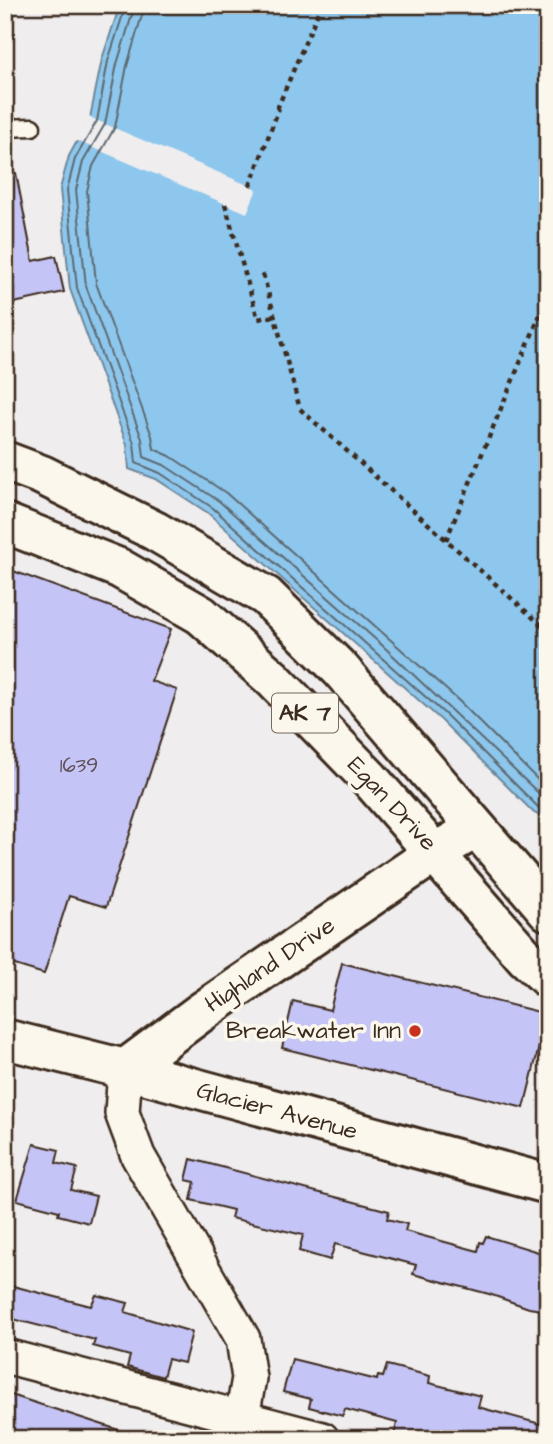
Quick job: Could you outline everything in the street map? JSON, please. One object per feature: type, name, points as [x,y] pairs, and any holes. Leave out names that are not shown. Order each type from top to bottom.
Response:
[{"type":"main road","name":"Egan Drive","points":[[5,461],[42,475],[155,531],[266,597],[341,670],[548,911]]},
{"type":"main road","name":"Egan Drive","points":[[5,523],[119,568],[201,615],[273,679],[369,778],[526,958],[548,978]]},
{"type":"main road","name":"Highland Drive","points":[[125,1069],[200,1013],[436,852],[475,829]]},
{"type":"main road","name":"Glacier Avenue","points":[[5,1039],[548,1184]]},
{"type":"street","points":[[125,1069],[122,1113],[138,1156],[243,1339],[248,1378],[238,1428]]},
{"type":"street","points":[[5,1356],[238,1428],[322,1439]]},
{"type":"lane","points":[[5,128],[32,127]]},
{"type":"path","points":[[277,109],[321,5]]},
{"type":"path","points":[[250,186],[287,85]]},
{"type":"path","points":[[225,204],[258,320],[274,316]]},
{"type":"path","points":[[263,274],[300,409],[548,631]]},
{"type":"path","points":[[446,540],[548,296]]},
{"type":"water","points":[[120,5],[548,5],[548,820],[534,813],[441,720],[208,513],[156,479],[129,469],[127,445],[70,289],[60,189],[69,156],[90,118],[102,59]]},
{"type":"pier","points":[[88,113],[91,118],[257,189],[247,213],[73,141]]},
{"type":"building","points":[[16,173],[33,261],[56,256],[64,292],[5,305],[5,174]]},
{"type":"building","points":[[5,568],[171,629],[151,681],[177,690],[106,907],[69,896],[44,974],[5,962]]},
{"type":"building","name":"Breakwater Inn","points":[[342,963],[547,1014],[524,1108],[282,1048],[293,1001],[330,1010]]},
{"type":"building","points":[[34,1144],[59,1150],[56,1163],[77,1168],[71,1190],[96,1196],[89,1223],[58,1215],[59,1211],[17,1200]]},
{"type":"building","points":[[191,1159],[389,1211],[387,1219],[407,1224],[405,1231],[478,1251],[480,1242],[483,1243],[486,1236],[548,1255],[548,1311],[529,1308],[489,1294],[413,1274],[416,1265],[335,1244],[330,1260],[299,1251],[303,1235],[231,1218],[233,1210],[191,1200],[195,1182],[186,1180]]},
{"type":"building","points":[[5,1284],[91,1306],[96,1295],[128,1303],[125,1312],[192,1332],[184,1363],[168,1359],[163,1377],[127,1367],[130,1356],[93,1346],[95,1340],[5,1317]]},
{"type":"building","points":[[292,1359],[377,1380],[378,1376],[383,1377],[387,1365],[430,1376],[429,1383],[481,1396],[478,1407],[548,1426],[548,1439],[455,1439],[421,1431],[419,1439],[393,1439],[397,1423],[345,1409],[343,1416],[309,1407],[311,1399],[283,1392]]},
{"type":"building","points":[[5,1393],[134,1435],[133,1439],[5,1439]]},
{"type":"place","name":"Breakwater Inn","points":[[415,1031]]}]
